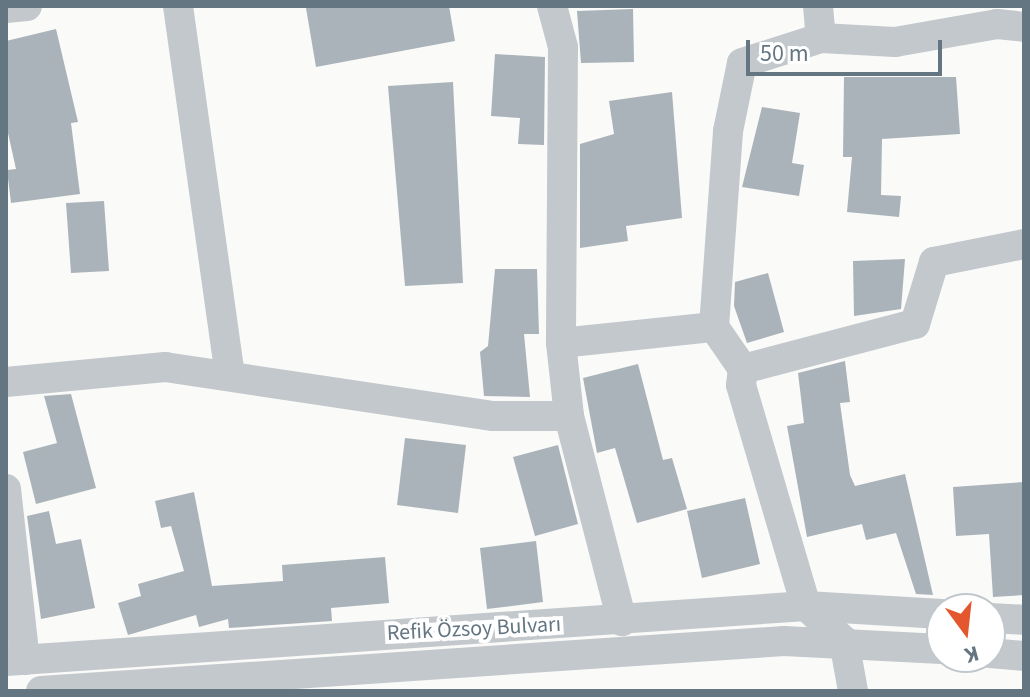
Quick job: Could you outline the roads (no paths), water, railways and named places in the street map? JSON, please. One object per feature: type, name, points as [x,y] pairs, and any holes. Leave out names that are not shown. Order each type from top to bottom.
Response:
[{"type":"street","points":[[6,8],[27,6]]},
{"type":"street","points":[[178,6],[230,375]]},
{"type":"street","points":[[552,6],[563,47],[561,343],[569,416],[622,621]]},
{"type":"street","points":[[818,6],[821,38]]},
{"type":"street","points":[[853,691],[844,641],[806,606],[743,369],[714,327],[728,131],[742,63],[821,38],[895,42],[1005,19]]},
{"type":"street","points":[[743,369],[915,324],[934,262],[1024,244]]},
{"type":"street","points":[[561,343],[714,327]]},
{"type":"street","points":[[6,382],[165,367],[493,416],[569,416]]},
{"type":"street","points":[[6,489],[16,660]]},
{"type":"street","name":"Refik Özsoy Bulvarı","points":[[16,660],[622,621],[806,606],[926,613]]},
{"type":"street","name":"Refik Özsoy Bulvarı","points":[[41,691],[375,678],[844,641],[926,648]]}]
